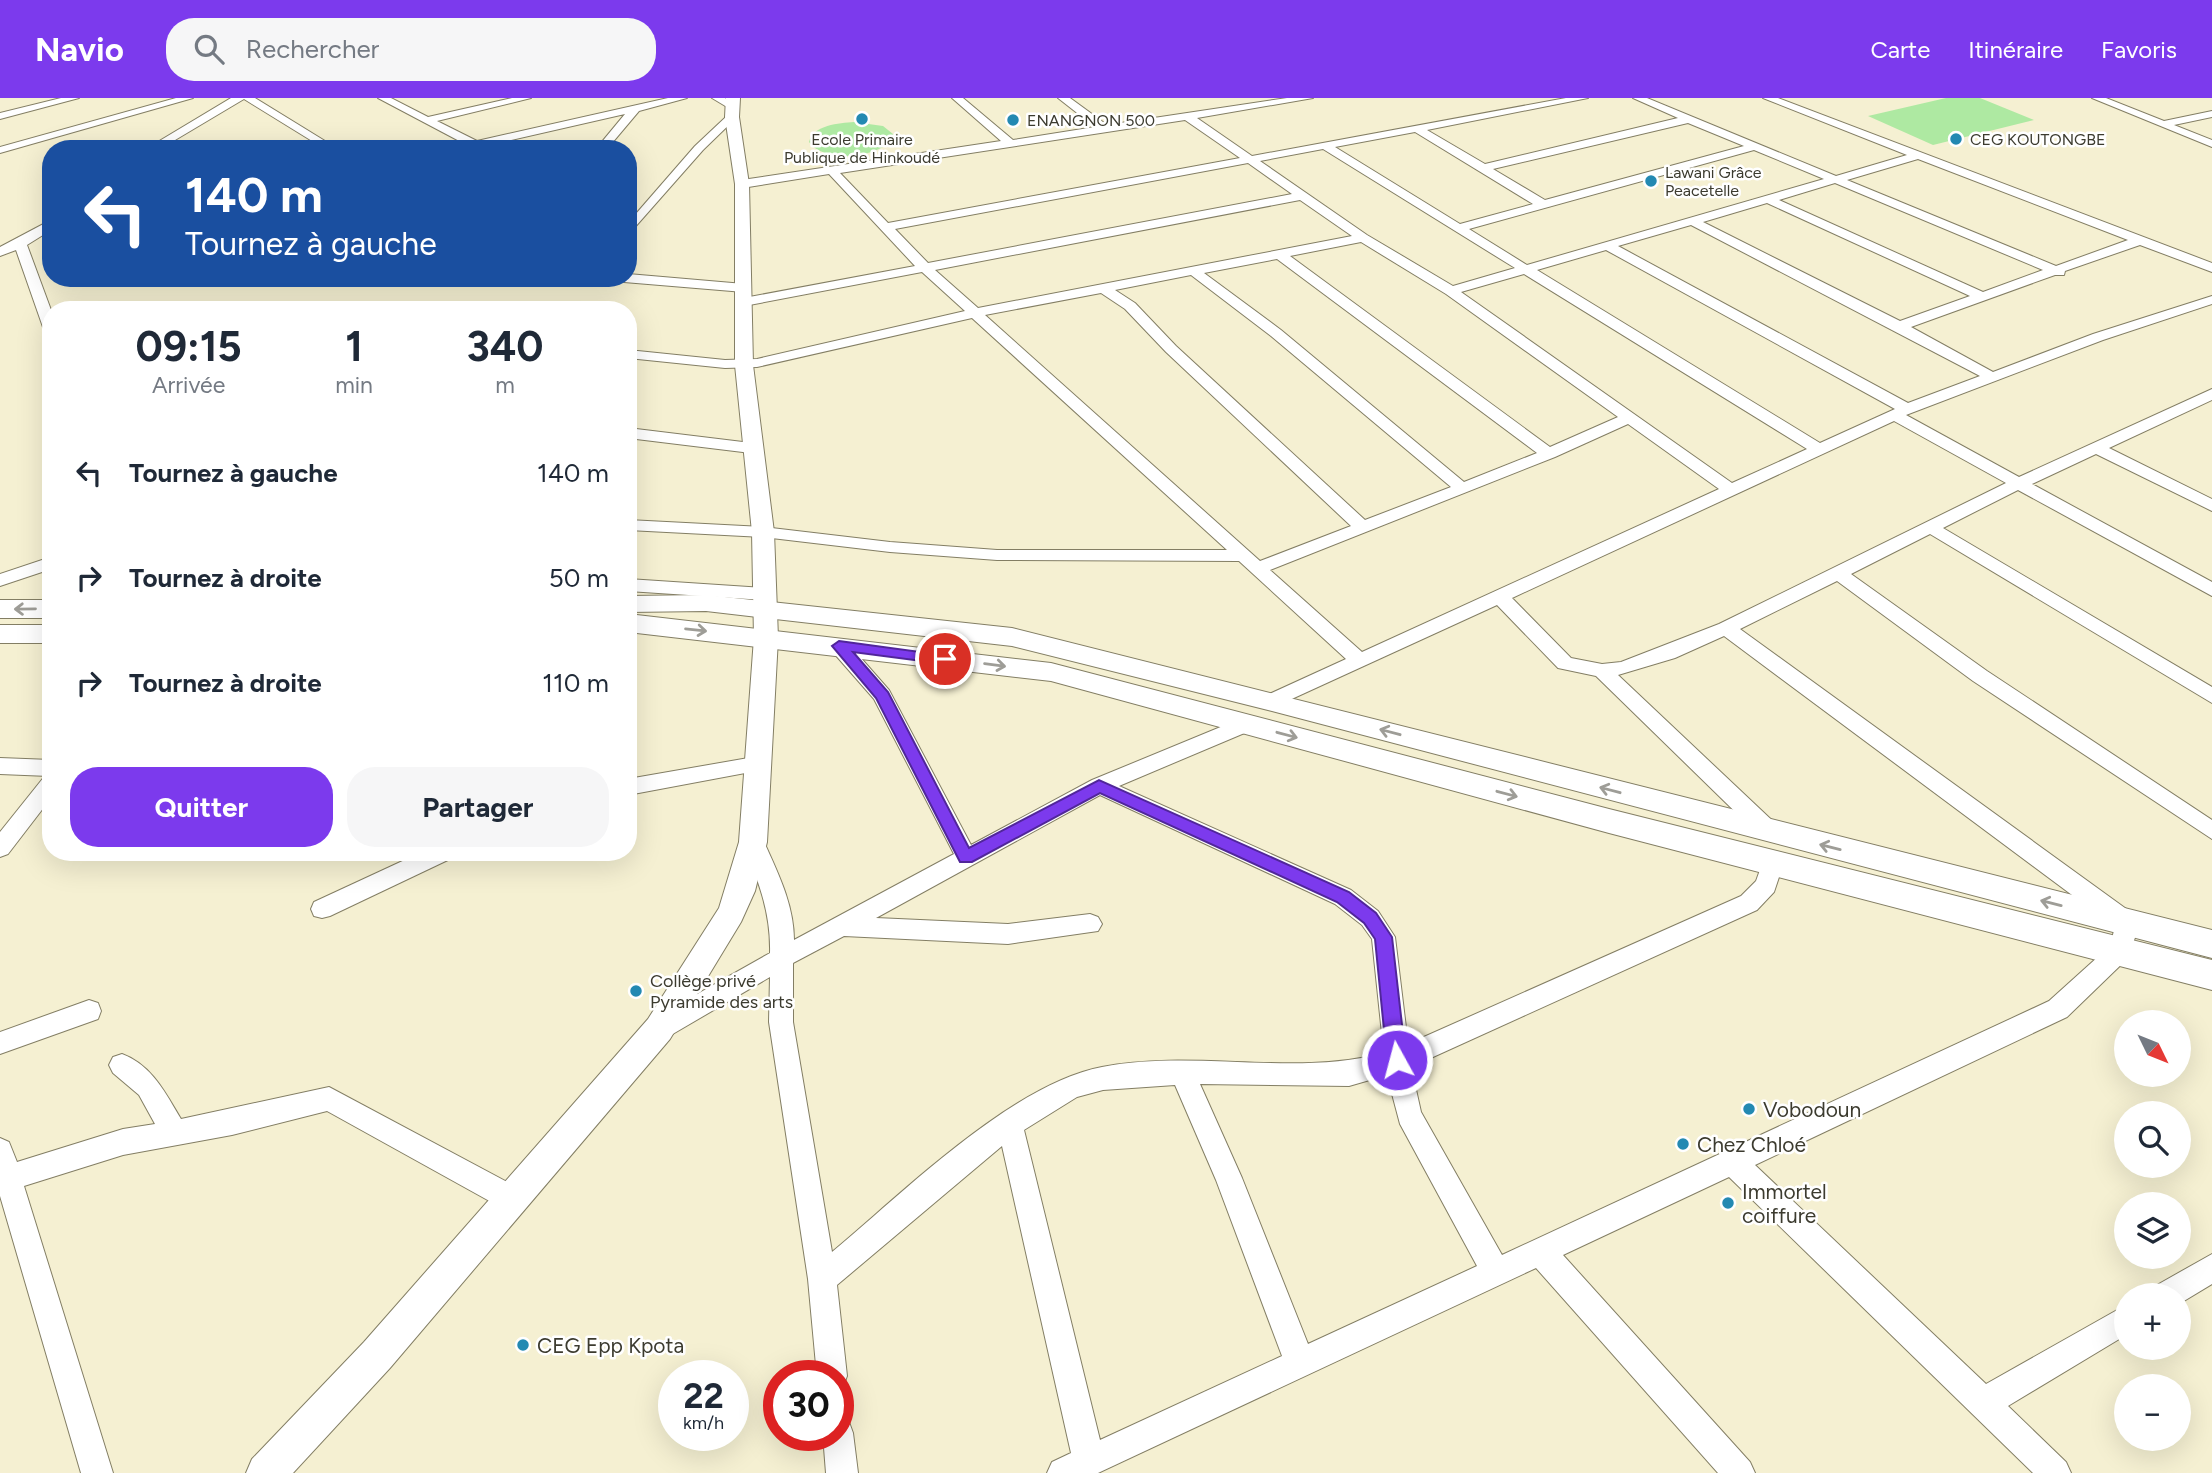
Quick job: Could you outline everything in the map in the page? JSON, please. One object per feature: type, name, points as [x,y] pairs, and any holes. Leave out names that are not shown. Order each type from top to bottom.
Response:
[{"type":"main road","points":[[637,604],[706,603],[764,614],[1012,637],[1272,701],[1770,832],[2212,944]]},
{"type":"main road","points":[[0,609],[42,609]]},
{"type":"main road","points":[[637,622],[764,614],[839,646],[1051,672],[2212,975]]},
{"type":"main road","points":[[0,634],[42,634]]},
{"type":"street","points":[[0,116],[74,98]]},
{"type":"street","points":[[0,149],[188,98]]},
{"type":"street","points":[[167,140],[239,98]]},
{"type":"street","points":[[248,98],[318,140]]},
{"type":"street","points":[[383,98],[466,140]]},
{"type":"street","points":[[428,120],[526,98]]},
{"type":"street","points":[[497,140],[682,98]]},
{"type":"street","points":[[957,98],[1010,143]]},
{"type":"street","points":[[1063,98],[1105,129]]},
{"type":"street","points":[[742,184],[1105,129],[1192,112],[1308,98]]},
{"type":"street","points":[[885,227],[1583,98]]},
{"type":"street","points":[[1638,98],[2059,272]]},
{"type":"street","points":[[1768,98],[2212,268]]},
{"type":"street","points":[[2097,98],[2212,144]]},
{"type":"street","points":[[266,1473],[377,1355],[659,1029],[731,914],[754,842],[760,764],[764,532],[751,448],[744,365],[742,184],[728,105]]},
{"type":"street","points":[[637,220],[699,148],[728,105]]},
{"type":"street","points":[[1827,107],[1839,124]]},
{"type":"street","points":[[609,140],[635,109]]},
{"type":"street","points":[[1192,112],[1250,159],[1363,238],[1451,291],[1731,490]]},
{"type":"street","points":[[2164,124],[2212,114]]},
{"type":"street","points":[[1484,168],[1689,119]]},
{"type":"street","points":[[1417,129],[1541,203]]},
{"type":"street","points":[[521,140],[530,132]]},
{"type":"street","points":[[1325,146],[1820,450]]},
{"type":"street","points":[[1458,228],[1756,146]]},
{"type":"street","points":[[1451,291],[1920,155]]},
{"type":"street","points":[[831,170],[924,267],[1360,661]]},
{"type":"street","points":[[637,280],[744,295],[924,267],[1303,196]]},
{"type":"street","points":[[1768,199],[1983,296]]},
{"type":"street","points":[[1692,221],[1899,326],[1990,376]]},
{"type":"street","points":[[1,250],[20,244],[42,230]]},
{"type":"street","points":[[637,355],[744,365],[975,313],[1363,238]]},
{"type":"street","points":[[1899,326],[2059,272],[2141,240]]},
{"type":"street","points":[[20,244],[42,305]]},
{"type":"street","points":[[1608,246],[2212,590]]},
{"type":"street","points":[[1279,254],[1549,454]]},
{"type":"street","points":[[1194,271],[1276,333],[1462,488]]},
{"type":"street","points":[[1104,289],[1130,306],[1171,349],[1363,527]]},
{"type":"street","points":[[1272,701],[1902,413],[1990,376],[2209,303]]},
{"type":"street","points":[[1500,597],[1565,663],[1602,671],[1623,668],[1668,653],[1726,628],[2020,483],[2212,394]]},
{"type":"street","points":[[1259,568],[1549,454],[1629,418]]},
{"type":"street","points":[[637,434],[751,448]]},
{"type":"street","points":[[2097,448],[2212,506]]},
{"type":"street","points":[[637,525],[764,532],[890,547],[997,555],[1245,556]]},
{"type":"street","points":[[1930,527],[2212,696]]},
{"type":"street","points":[[0,580],[42,566]]},
{"type":"street","points":[[1838,573],[1980,676],[2212,831]]},
{"type":"street","points":[[637,587],[764,614]]},
{"type":"street","points":[[1010,1124],[1076,1467],[1495,1270],[1542,1253],[2058,1009],[2120,951],[2128,923],[1726,628]]},
{"type":"street","points":[[839,646],[882,695],[966,857]]},
{"type":"street","points":[[1602,671],[1770,832]]},
{"type":"street","points":[[659,1029],[780,959],[1099,786],[1247,724]]},
{"type":"street","points":[[637,785],[760,764]]},
{"type":"street","points":[[0,766],[42,768]]},
{"type":"street","points":[[1099,786],[1343,897],[1370,918],[1383,937],[1397,1060],[1409,1115],[1495,1270]]},
{"type":"street","points":[[0,848],[42,794]]},
{"type":"street","points":[[754,842],[778,904],[782,925],[781,1022],[822,1279],[830,1360]]},
{"type":"street","points":[[323,909],[425,861]]},
{"type":"street","points":[[822,1279],[1010,1124],[1071,1087],[1103,1078],[1150,1074],[1183,1075],[1230,1071],[1337,1075],[1397,1060],[1749,903],[1766,886],[1773,862]]},
{"type":"street","points":[[841,926],[1008,934],[1090,925]]},
{"type":"street","points":[[0,1044],[89,1011]]},
{"type":"street","points":[[122,1065],[148,1087],[174,1132]]},
{"type":"street","points":[[1183,1075],[1229,1178],[1300,1363]]},
{"type":"street","points":[[97,1473],[3,1169],[123,1142],[243,1120],[329,1099],[512,1199]]},
{"type":"street","points":[[1734,1163],[2055,1473]]},
{"type":"street","points":[[1542,1253],[1739,1473]]},
{"type":"street","points":[[2186,1283],[2212,1268]]},
{"type":"street","points":[[1983,1403],[2114,1326]]},
{"type":"street","points":[[840,1451],[842,1473]]},
{"type":"green space","points":[[1946,98],[1980,98],[2034,120],[1933,145],[1868,116]]},
{"type":"green space","points":[[854,122],[883,126],[893,134],[892,140],[874,151],[850,156],[826,154],[809,142],[811,136],[821,128]]},
{"type":"place","name":"Ecole Primaire Publique de Hinkoudé","points":[[862,119]]},
{"type":"place","name":"ENANGNON 500","points":[[1013,120]]},
{"type":"place","name":"CEG KOUTONGBE","points":[[1956,139]]},
{"type":"place","name":"Lawani Grâce Peacetelle","points":[[1651,181]]},
{"type":"place","name":"Collège privé Pyramide des arts","points":[[636,991]]},
{"type":"place","name":"Vobodoun","points":[[1749,1109]]},
{"type":"place","name":"Chez Chloé","points":[[1683,1144]]},
{"type":"place","name":"Immortel coiffure","points":[[1728,1203]]},
{"type":"place","name":"CEG Epp Kpota","points":[[523,1345]]},
{"type":"route","points":[[945,659],[839,646],[882,695],[966,857],[1099,786],[1343,897],[1370,918],[1383,937],[1397,1060]]}]
